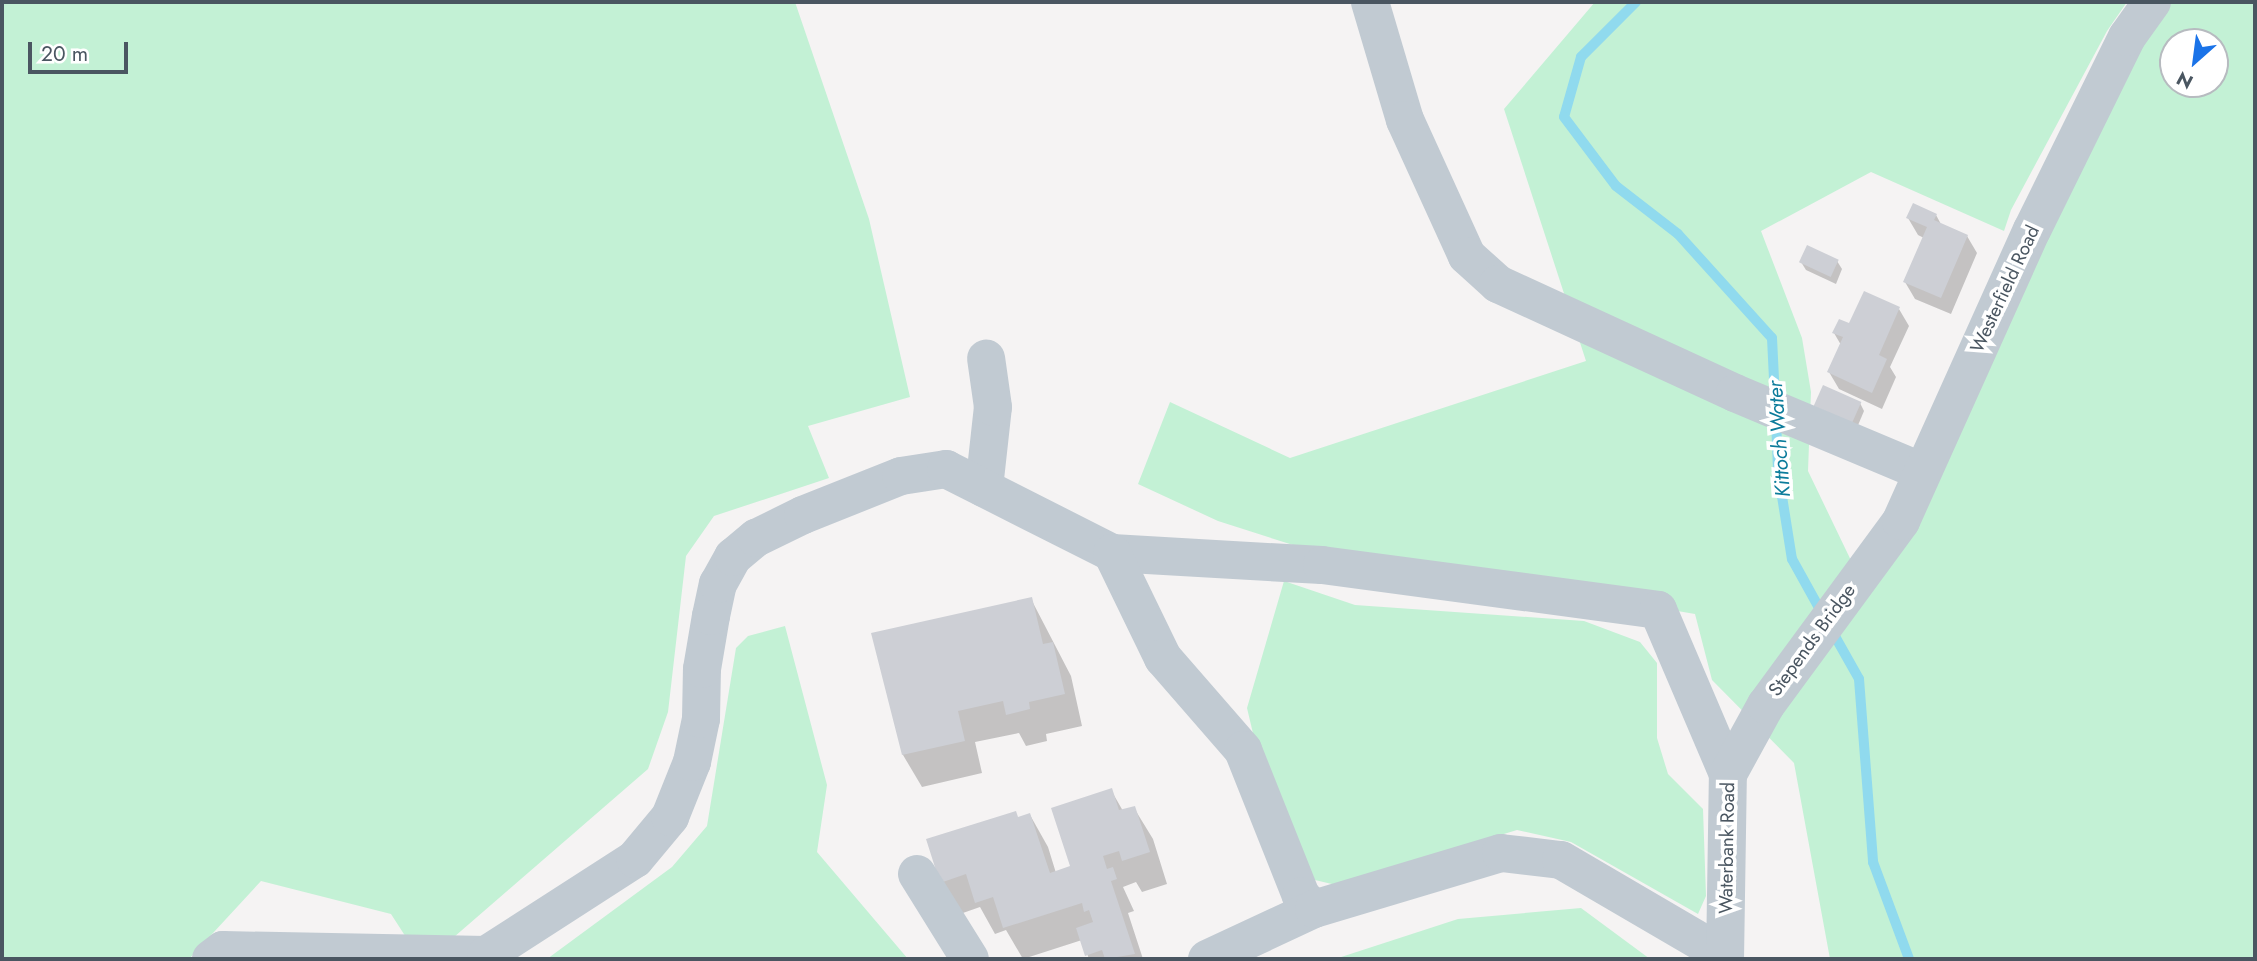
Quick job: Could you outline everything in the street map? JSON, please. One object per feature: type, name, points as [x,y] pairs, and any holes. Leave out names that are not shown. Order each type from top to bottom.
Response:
[{"type":"street","points":[[1370,2],[1405,120],[1467,256],[1498,284],[1735,393],[1921,471]]},
{"type":"street","name":"Westerfield Road","points":[[1858,576],[1900,521],[2044,206],[2127,37],[2152,2]]},
{"type":"street","points":[[984,488],[993,407],[986,358]]},
{"type":"street","points":[[211,959],[223,950],[486,955],[635,859],[670,817],[692,762],[701,719],[702,668],[711,616],[718,584],[733,557],[756,538],[901,476],[946,468],[1112,553],[1322,565],[1658,610],[1728,774]]},
{"type":"street","points":[[1112,553],[1163,658],[1243,750],[1301,897],[1314,909]]},
{"type":"street","name":"Stepends Bridge","points":[[1766,705],[1858,576]]},
{"type":"street","name":"Waterbank Road","points":[[1725,957],[1728,774],[1766,705]]},
{"type":"street","points":[[1207,959],[1314,909],[1501,853],[1561,860],[1725,957]]},
{"type":"street","points":[[917,874],[970,959]]},
{"type":"green space","points":[[2,2],[795,2],[869,219],[910,397],[808,426],[829,478],[714,516],[686,556],[668,712],[648,769],[439,950],[420,959],[391,914],[261,881],[189,959],[2,959]]},
{"type":"green space","points":[[1595,2],[2127,2],[2107,31],[2011,210],[2004,231],[1871,172],[1761,231],[1802,338],[1811,392],[1808,471],[1858,575],[2109,90],[2168,2],[2255,2],[2255,959],[1830,959],[1794,763],[1712,680],[1695,614],[1293,545],[1218,521],[1138,484],[1170,402],[1290,458],[1586,361],[1504,109]]},
{"type":"green space","points":[[1284,581],[1355,605],[1584,621],[1640,642],[1657,663],[1657,738],[1668,774],[1703,809],[1706,896],[1698,914],[1571,842],[1517,830],[1336,885],[1298,876],[1256,746],[1247,708]]},
{"type":"green space","points":[[785,626],[827,785],[817,852],[908,959],[547,959],[672,867],[707,826],[736,648],[748,636]]},
{"type":"green space","points":[[1581,908],[1650,959],[1335,959],[1458,919]]},
{"type":"building","points":[[1913,203],[1937,214],[1934,220],[1968,235],[1941,298],[1903,282],[1927,227],[1906,218]]},
{"type":"building","points":[[1807,245],[1839,260],[1831,277],[1799,262]]},
{"type":"building","points":[[1864,291],[1900,307],[1879,355],[1887,359],[1872,393],[1827,372],[1843,337],[1832,333],[1839,319],[1849,323]]},
{"type":"building","points":[[1823,385],[1861,402],[1852,423],[1814,406]]},
{"type":"building","points":[[1032,597],[1043,644],[1053,642],[1065,694],[1029,702],[1030,709],[1006,715],[1003,701],[958,711],[965,741],[902,755],[871,633]]},
{"type":"building","points":[[1112,788],[1119,810],[1135,806],[1150,852],[1122,861],[1119,851],[1103,856],[1107,869],[1113,867],[1117,879],[1111,881],[1135,954],[1105,959],[1102,950],[1085,956],[1076,928],[1093,922],[1089,910],[1084,912],[1082,903],[1003,928],[993,897],[975,903],[966,874],[940,883],[926,839],[1016,811],[1018,817],[1030,813],[1050,873],[1070,866],[1051,808]]},
{"type":"waterway","name":"Kittoch Water","points":[[1636,2],[1581,57],[1564,117],[1616,186],[1678,234],[1772,338],[1775,400]]},
{"type":"waterway","name":"Kittoch Water","points":[[1776,418],[1778,471],[1792,559],[1823,615]]},
{"type":"waterway","name":"Kittoch Water","points":[[1832,631],[1859,679],[1873,862],[1909,959]]}]
